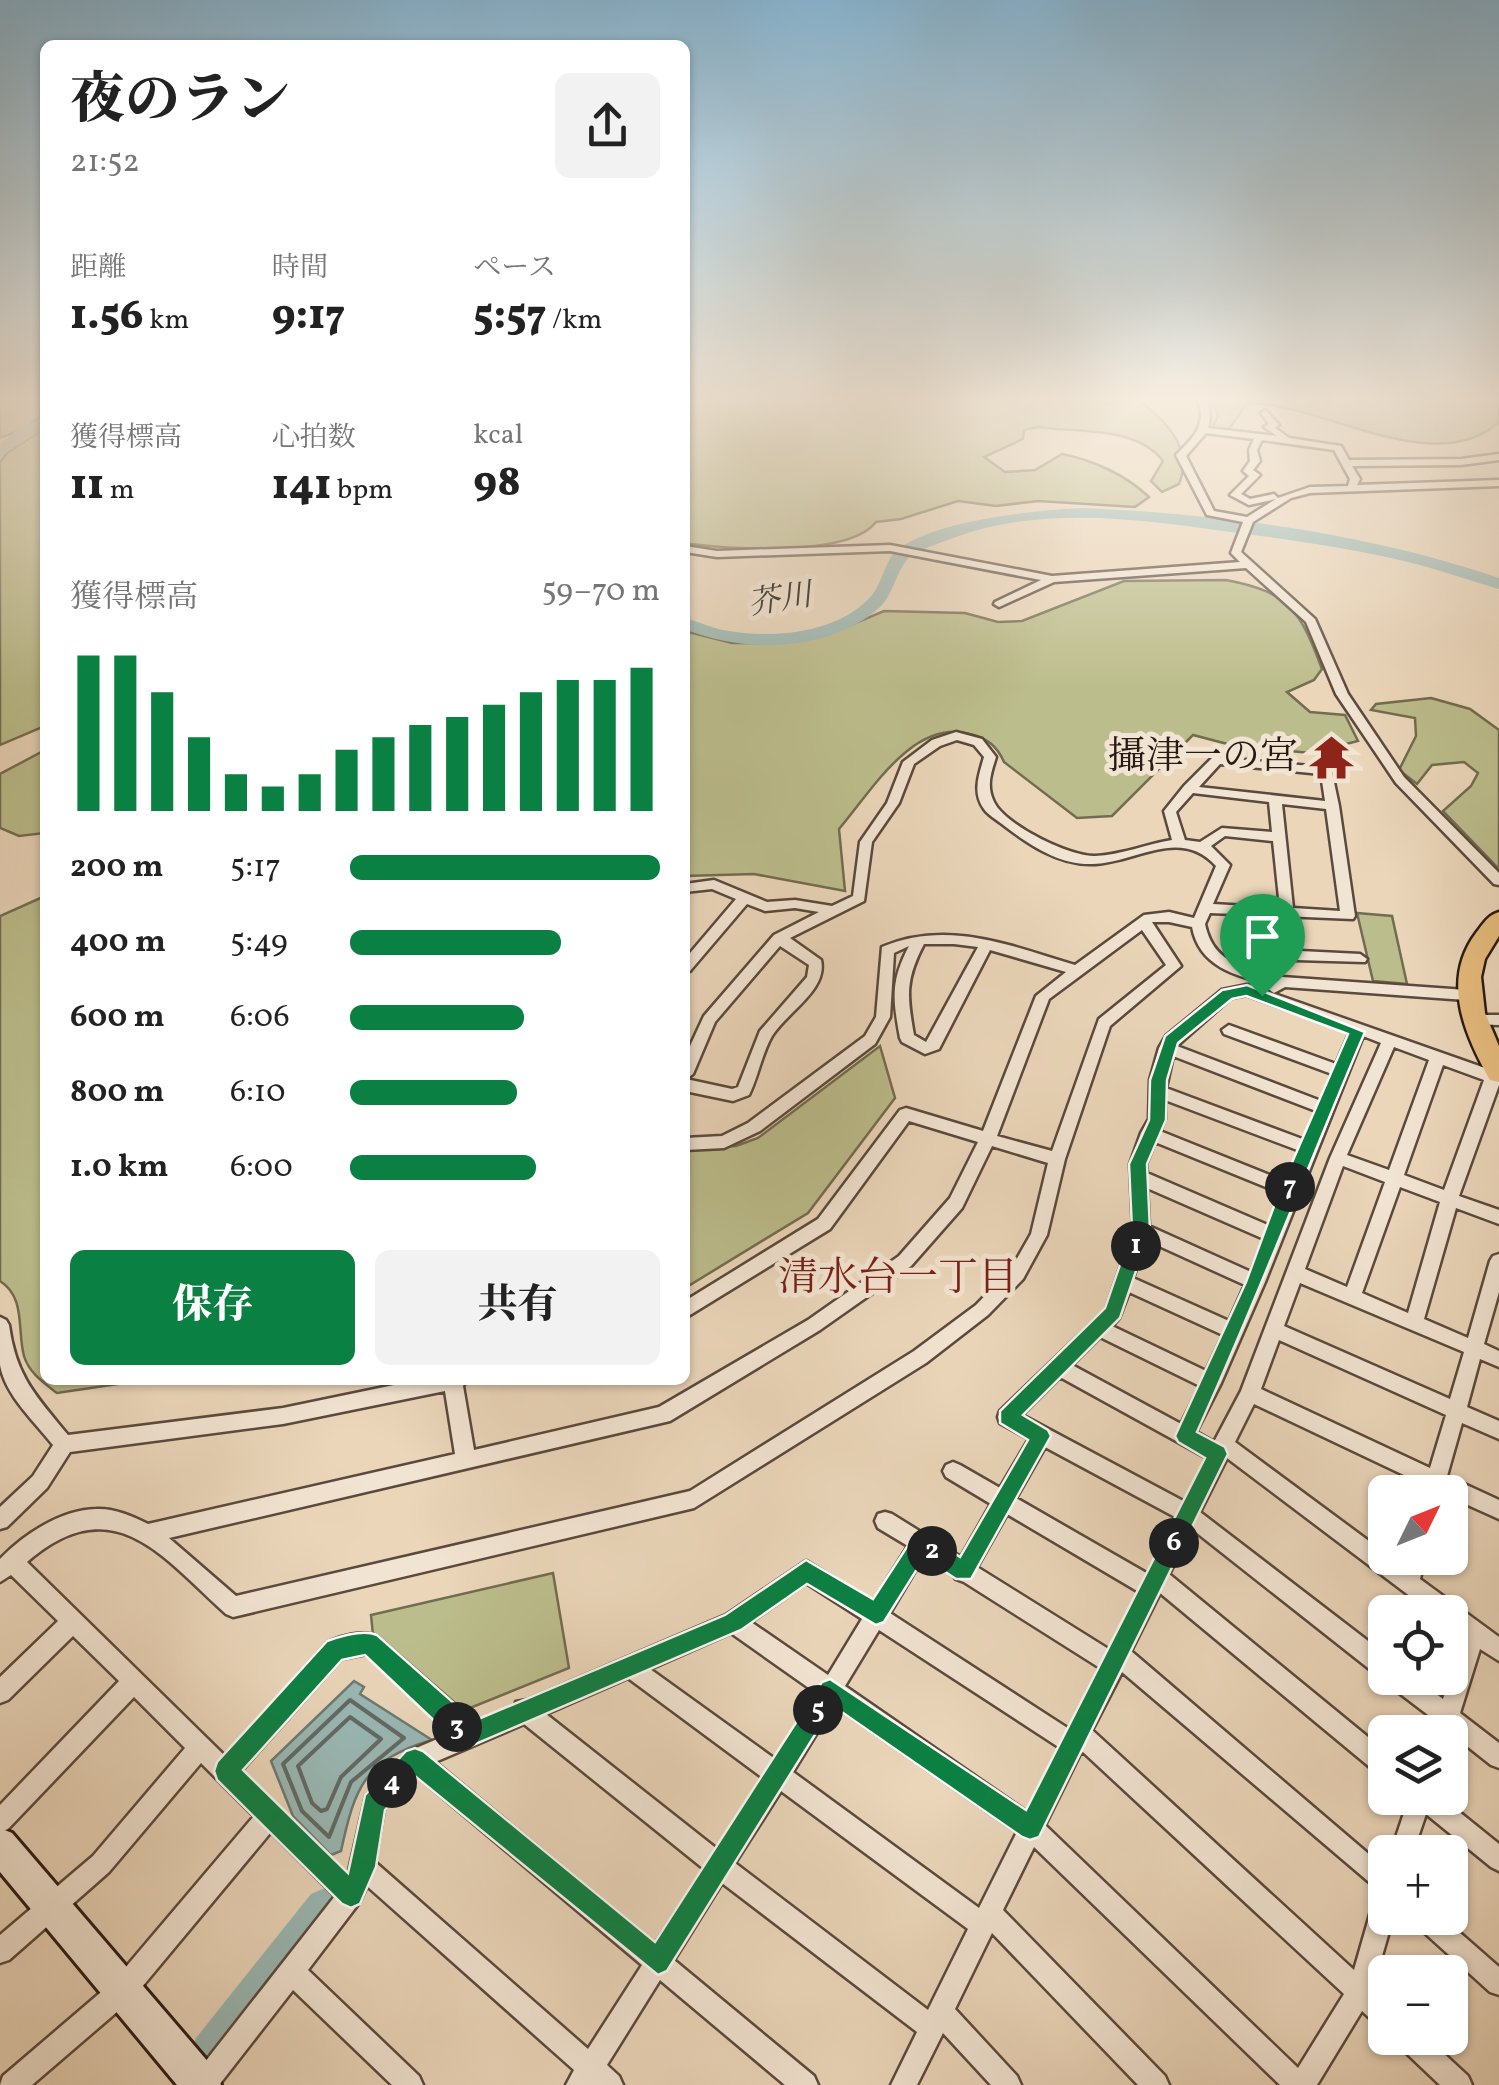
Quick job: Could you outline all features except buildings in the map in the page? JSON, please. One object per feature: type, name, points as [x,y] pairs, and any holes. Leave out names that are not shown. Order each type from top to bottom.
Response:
[{"type":"main road","points":[[1497,1077],[1487,1020],[1466,995],[1468,967],[1478,942],[1498,926]]},
{"type":"street","points":[[1200,493],[1210,512],[1248,520]]},
{"type":"street","points":[[1237,493],[1256,502],[1297,493]]},
{"type":"street","points":[[1297,493],[1248,520],[1236,552],[1245,565],[1310,621],[1342,694],[1400,780],[1499,881]]},
{"type":"street","points":[[690,549],[717,554],[896,548],[1052,579],[1245,565]]},
{"type":"street","points":[[999,604],[1052,579]]},
{"type":"street","points":[[690,1063],[710,1020],[779,938],[859,898],[866,842],[894,803],[910,762],[936,743],[956,736],[978,742],[990,757],[982,784],[989,807],[1062,854],[1106,861],[1179,841],[1203,846],[1223,865],[1198,924],[1198,934],[1215,959],[1248,975],[1282,982],[1466,995]]},
{"type":"street","points":[[1179,841],[1170,811],[1217,760],[1327,771],[1348,916],[1205,908]]},
{"type":"street","points":[[1188,789],[1333,806]]},
{"type":"street","points":[[1275,800],[1287,913]]},
{"type":"street","points":[[1203,846],[1229,832],[1278,837]]},
{"type":"street","points":[[690,887],[714,884],[765,907],[836,908]]},
{"type":"street","points":[[690,962],[745,898]]},
{"type":"street","points":[[150,1534],[663,1415],[873,1287],[935,1231],[972,1174],[1043,996],[1143,922],[1168,916],[1198,924]]},
{"type":"street","points":[[351,1895],[201,1746],[71,1623],[5,1567],[63,1527],[91,1519],[130,1522],[150,1534],[234,1607],[694,1499],[920,1357],[982,1310],[1017,1274],[1039,1235],[1057,1159],[1104,1022],[1174,966],[1143,922]]},
{"type":"street","points":[[690,1144],[724,1142],[754,1126],[870,1040],[883,1017],[887,950],[900,942],[948,936],[1076,970]]},
{"type":"street","points":[[690,1086],[734,1095],[744,1091],[765,1035],[814,978],[816,963],[779,938]]},
{"type":"street","points":[[919,940],[899,977],[898,1010],[906,1038],[924,1049],[934,1045],[985,946]]},
{"type":"street","points":[[1248,975],[1253,956],[1262,954],[1360,960]]},
{"type":"street","points":[[1262,996],[1282,982]]},
{"type":"street","points":[[1368,1654],[1188,1514],[1007,1417],[1113,1312],[1141,1230],[1138,1164],[1158,1120],[1158,1080],[1170,1040],[1228,994],[1247,990],[1388,1043],[1497,1077],[1450,1198],[1414,1324]]},
{"type":"street","points":[[1229,1030],[1340,1071]]},
{"type":"street","points":[[1185,1436],[1256,1282],[1289,1190],[1357,1032]]},
{"type":"street","points":[[904,2085],[1250,1392],[1338,1158],[1388,1043]]},
{"type":"street","points":[[1168,1048],[1324,1108]]},
{"type":"street","points":[[1352,1297],[1437,1060]]},
{"type":"street","points":[[1160,1092],[1307,1147]]},
{"type":"street","points":[[690,1307],[824,1224],[906,1114],[1057,1159]]},
{"type":"street","points":[[1150,1133],[1289,1190]]},
{"type":"street","points":[[1338,1158],[1499,1217]]},
{"type":"street","points":[[1139,1177],[1273,1235]]},
{"type":"street","points":[[1141,1230],[1256,1282]]},
{"type":"street","points":[[1438,1475],[1499,1262]]},
{"type":"street","points":[[1295,1273],[1499,1360]]},
{"type":"street","points":[[1124,1282],[1233,1332]]},
{"type":"street","points":[[0,1325],[3,1361],[16,1386],[64,1444]]},
{"type":"street","points":[[1097,1327],[1212,1383]]},
{"type":"street","points":[[1273,1329],[1499,1430]]},
{"type":"street","points":[[1058,1366],[1185,1436],[1221,1449],[1424,1595]]},
{"type":"street","points":[[64,1444],[283,1416],[436,1385]]},
{"type":"street","points":[[456,1385],[466,1461]]},
{"type":"street","points":[[1250,1392],[1413,1475]]},
{"type":"street","points":[[964,1572],[1041,1436]]},
{"type":"street","points":[[0,1520],[40,1482],[64,1444]]},
{"type":"street","points":[[953,1471],[1004,1503],[1154,1582],[1368,1752]]},
{"type":"street","points":[[1468,1498],[1499,1510]]},
{"type":"street","points":[[885,1521],[964,1572],[1117,1660],[1368,1869]]},
{"type":"street","points":[[584,2076],[778,1775],[921,1543]]},
{"type":"street","points":[[0,1845],[202,2085],[351,1895],[363,1867],[374,1804],[415,1760],[733,1622],[806,1571],[1078,1740],[1368,1999]]},
{"type":"street","points":[[1408,1584],[1411,1575]]},
{"type":"street","points":[[733,1622],[1030,1828],[1300,2085],[1360,1991],[1376,1935]]},
{"type":"street","points":[[0,1692],[71,1623]]},
{"type":"street","points":[[1468,1628],[1499,1650]]},
{"type":"street","points":[[1449,1715],[1475,1633]]},
{"type":"street","points":[[226,1771],[336,1650],[369,1643],[446,1712],[464,1737]]},
{"type":"street","points":[[629,1666],[986,1919],[1156,2085]]},
{"type":"street","points":[[0,1821],[132,1683]]},
{"type":"street","points":[[1416,1695],[1437,1715]]},
{"type":"street","points":[[524,1710],[719,1866],[936,2020],[1008,2085]]},
{"type":"street","points":[[1468,1738],[1499,1757]]},
{"type":"street","points":[[0,1951],[101,1864],[201,1746]]},
{"type":"street","points":[[415,1760],[805,2085]]},
{"type":"street","points":[[12,2085],[123,1990],[270,1815]]},
{"type":"street","points":[[1443,1815],[1499,1859]]},
{"type":"street","points":[[363,1867],[584,2076],[610,2085]]},
{"type":"street","points":[[1444,1935],[1499,1982]]},
{"type":"street","points":[[293,1973],[410,2085]]},
{"type":"street","points":[[1427,2055],[1460,2085]]},
{"type":"green space","points":[[0,493],[40,493],[40,728],[0,745]]},
{"type":"green space","points":[[690,493],[1145,493],[1149,497],[1135,507],[1038,501],[996,506],[958,501],[901,519],[876,522],[862,533],[817,546],[734,548],[691,544]]},
{"type":"green space","points":[[1226,580],[1278,598],[1299,618],[1322,669],[1314,680],[1287,692],[1310,712],[1345,715],[1358,741],[1311,753],[1235,746],[1193,735],[1112,816],[1077,818],[1004,762],[986,740],[949,732],[912,747],[879,778],[839,829],[845,891],[754,874],[690,876],[690,632],[732,643],[764,643],[834,632],[884,611],[965,613],[998,622],[1022,621],[1124,581]]},
{"type":"green space","points":[[1431,698],[1470,709],[1499,730],[1499,869],[1443,811],[1471,786],[1478,773],[1464,762],[1432,765],[1417,784],[1399,770],[1416,736],[1415,718],[1371,710],[1376,704]]},
{"type":"green space","points":[[40,753],[40,834],[19,836],[0,828],[0,774]]},
{"type":"green space","points":[[40,898],[40,1379],[26,1362],[14,1296],[0,1281],[0,916]]},
{"type":"green space","points":[[1357,913],[1392,916],[1407,984],[1373,981]]},
{"type":"green space","points":[[880,1046],[895,1098],[808,1213],[690,1285],[690,1149],[736,1146],[758,1138]]},
{"type":"green space","points":[[48,1385],[111,1385],[57,1393]]},
{"type":"green space","points":[[553,1573],[569,1668],[460,1712],[373,1635],[371,1615]]},
{"type":"water","points":[[354,1681],[364,1687],[360,1694],[432,1740],[391,1757],[366,1779],[352,1809],[341,1851],[331,1855],[293,1816],[271,1761]]},
{"type":"waterway","name":"芥川","points":[[690,625],[729,637],[754,639],[806,635],[830,628],[877,600],[903,553],[995,521],[1040,515],[1128,515],[1299,536],[1413,558],[1499,584]]},
{"type":"waterway","points":[[211,2053],[325,1908]]},
{"type":"place","name":"攝津一の宮","points":[[1331,758]]},
{"type":"district","name":"清水台一丁目","points":[[898,1280]]},
{"type":"route","points":[[1247,990],[1262,996],[1357,1032],[1289,1190],[1256,1282],[1185,1436],[1218,1454],[1081,1735],[1030,1828],[830,1690],[658,1962],[415,1760],[374,1804],[363,1867],[351,1895],[226,1771],[336,1650],[369,1643],[446,1712],[464,1737],[733,1622],[806,1571],[876,1614],[921,1543],[964,1572],[1041,1436],[1007,1417],[1113,1312],[1141,1230],[1138,1164],[1144,1141],[1158,1120],[1158,1080],[1170,1040],[1228,994],[1247,990]]}]
